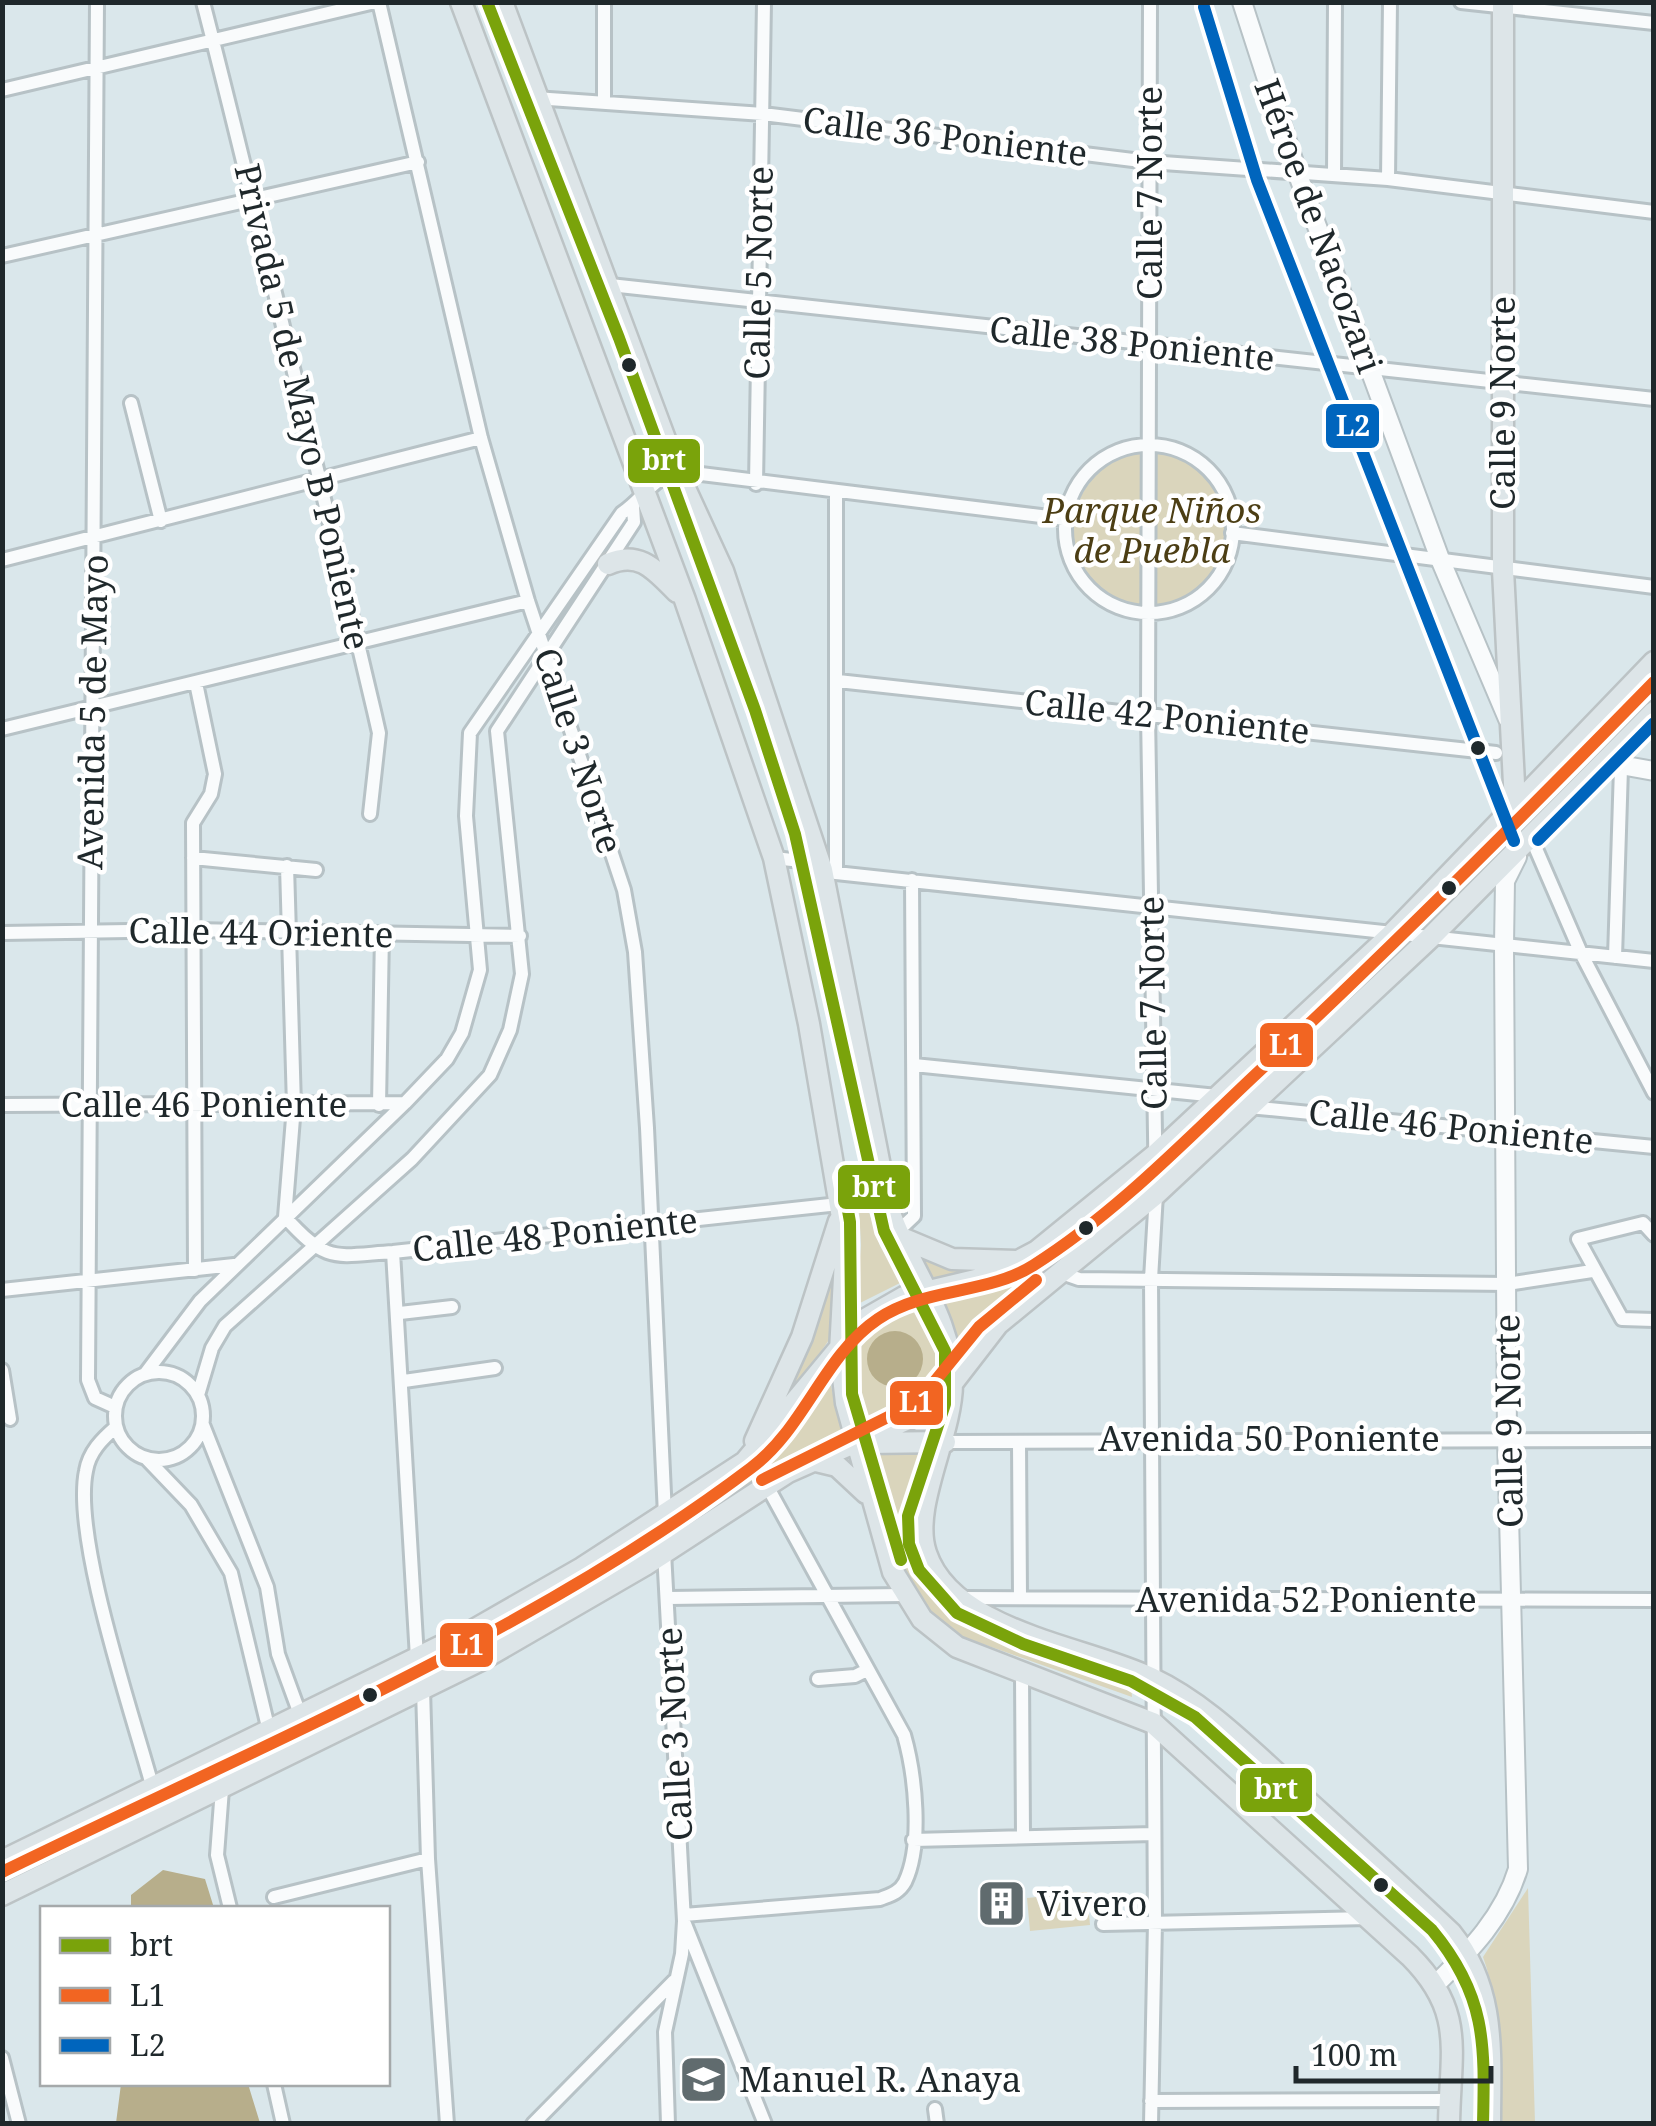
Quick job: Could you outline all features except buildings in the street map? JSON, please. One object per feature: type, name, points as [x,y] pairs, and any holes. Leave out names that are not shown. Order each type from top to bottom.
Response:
[{"type":"main road","points":[[460,2],[638,499],[685,600],[774,858],[810,1024],[847,1257],[840,1343],[855,1443],[903,1594],[939,1634],[1022,1675],[1120,1707],[1153,1723],[1370,1918],[1436,1984],[1450,2013],[1449,2124]]},
{"type":"main road","points":[[502,2],[678,471],[724,572],[829,872],[897,1234],[945,1326],[952,1384],[945,1442]]},
{"type":"main road","name":"Héroe de Nacozari","points":[[1242,2],[1298,175],[1370,371],[1440,559],[1510,726]]},
{"type":"main road","name":"Calle 9 Norte","points":[[1502,5],[1503,570],[1515,803]]},
{"type":"main road","points":[[608,564],[627,558],[644,560],[685,600]]},
{"type":"main road","points":[[2,1861],[418,1658],[666,1518],[745,1462],[781,1424],[840,1343],[882,1308],[926,1291],[988,1277],[1023,1261],[1154,1154],[1391,935],[1654,662]]},
{"type":"main road","points":[[2,1895],[423,1689],[536,1629],[810,1460],[918,1415],[952,1384],[998,1324],[1156,1194],[1431,936],[1530,835],[1612,765],[1654,712]]},
{"type":"main road","points":[[1612,765],[1654,771]]},
{"type":"main road","name":"Calle 9 Norte","points":[[1436,1984],[1467,1954],[1510,1895],[1518,1869],[1507,1438],[1504,945],[1505,880],[1530,835]]},
{"type":"main road","points":[[745,1462],[802,1337],[840,1209]]},
{"type":"main road","points":[[897,1234],[952,1259],[1023,1261]]},
{"type":"main road","points":[[998,1324],[945,1442],[922,1515],[922,1537],[934,1570],[958,1598],[994,1618],[1154,1679],[1222,1724],[1434,1917],[1467,1954],[1479,1976],[1490,2022],[1490,2124]]},
{"type":"main road","points":[[855,1443],[945,1442]]},
{"type":"main road","points":[[810,1460],[848,1472],[874,1504]]},
{"type":"street","name":"Avenida 5 de Mayo","points":[[97,2],[88,1283],[90,1391],[115,1407]]},
{"type":"street","name":"Privada 5 de Mayo B Poniente","points":[[203,2],[254,199],[317,483],[379,733],[370,814]]},
{"type":"street","points":[[2,90],[377,2]]},
{"type":"street","name":"Calle 3 Norte","points":[[377,2],[418,162],[480,438],[528,601],[624,890],[635,952],[653,1224],[666,1518]]},
{"type":"street","points":[[604,2],[604,101]]},
{"type":"street","name":"Calle 5 Norte","points":[[756,484],[764,2]]},
{"type":"street","name":"Calle 7 Norte","points":[[1150,2],[1148,715],[1156,1194],[1151,1280],[1155,1922],[1151,2124]]},
{"type":"street","points":[[1334,175],[1335,2]]},
{"type":"street","points":[[1388,179],[1390,2]]},
{"type":"street","points":[[1461,2],[1654,23]]},
{"type":"street","name":"Calle 36 Poniente","points":[[535,98],[763,114],[1149,162],[1388,179],[1654,212]]},
{"type":"street","points":[[2,256],[418,162]]},
{"type":"street","name":"Calle 38 Poniente","points":[[610,284],[1654,400]]},
{"type":"street","points":[[131,403],[161,522]]},
{"type":"street","points":[[2,560],[317,483],[480,438]]},
{"type":"street","points":[[1149,445],[1182,452],[1211,472],[1229,504],[1232,533],[1228,557],[1210,586],[1182,605],[1149,612],[1114,605],[1084,583],[1067,551],[1065,519],[1086,474],[1123,449],[1149,445]]},
{"type":"street","points":[[269,1731],[231,1572],[191,1506],[147,1459],[127,1447],[116,1427],[115,1407],[123,1389],[145,1374],[234,1264],[447,1059],[466,1026],[479,980],[466,816],[470,733],[622,513],[678,471],[756,484],[1065,519]]},
{"type":"street","points":[[829,872],[838,680],[836,492]]},
{"type":"street","points":[[300,1717],[278,1654],[268,1586],[203,1425],[198,1395],[212,1348],[225,1326],[412,1159],[490,1075],[516,1008],[520,936],[497,731],[634,522],[638,499]]},
{"type":"street","points":[[1232,533],[1654,588]]},
{"type":"street","points":[[2,729],[528,601]]},
{"type":"street","name":"Calle 42 Poniente","points":[[838,680],[1496,753]]},
{"type":"street","points":[[195,1270],[192,823],[211,794],[215,774],[196,682]]},
{"type":"street","points":[[1612,765],[1616,957]]},
{"type":"street","points":[[1530,835],[1581,953],[1654,1093]]},
{"type":"street","points":[[193,858],[316,870]]},
{"type":"street","points":[[774,858],[802,861],[829,872],[1654,961]]},
{"type":"street","points":[[288,866],[294,1106],[285,1217],[314,1249]]},
{"type":"street","points":[[897,1234],[914,1216],[912,880]]},
{"type":"street","name":"Calle 44 Oriente","points":[[2,933],[193,930],[520,936]]},
{"type":"street","points":[[379,1105],[382,934]]},
{"type":"street","points":[[914,1064],[1216,1096]]},
{"type":"street","name":"Calle 46 Poniente","points":[[2,1105],[294,1106],[405,1102]]},
{"type":"street","name":"Calle 46 Poniente","points":[[1249,1106],[1654,1148]]},
{"type":"street","name":"Calle 48 Poniente","points":[[314,1249],[332,1256],[393,1252],[840,1209]]},
{"type":"street","points":[[1654,1235],[1644,1223],[1578,1239],[1592,1270],[1627,1322],[1654,1320]]},
{"type":"street","points":[[393,1252],[400,1313],[418,1658]]},
{"type":"street","points":[[2,1290],[234,1264]]},
{"type":"street","points":[[1058,1272],[1079,1279],[1507,1284],[1592,1270]]},
{"type":"street","points":[[400,1313],[452,1307]]},
{"type":"street","points":[[404,1381],[495,1368]]},
{"type":"street","points":[[2,1370],[10,1419]]},
{"type":"street","points":[[145,1374],[170,1372],[198,1395]]},
{"type":"street","points":[[147,1459],[176,1457],[198,1438],[203,1425]]},
{"type":"street","points":[[116,1427],[100,1440],[86,1467],[88,1541],[152,1788]]},
{"type":"street","name":"Avenida 50 Poniente","points":[[945,1442],[1152,1438],[1654,1440]]},
{"type":"street","points":[[1019,1442],[1020,1598]]},
{"type":"street","points":[[684,1918],[880,1899],[896,1893],[905,1881],[914,1840],[909,1754],[767,1486]]},
{"type":"street","name":"Calle 3 Norte","points":[[664,1552],[684,1918]]},
{"type":"street","points":[[668,1598],[903,1594]]},
{"type":"street","name":"Avenida 52 Poniente","points":[[958,1598],[1151,1602],[1654,1600]]},
{"type":"street","points":[[818,1679],[855,1676],[867,1670]]},
{"type":"street","points":[[1022,1675],[1023,1836]]},
{"type":"street","points":[[423,1689],[428,1859],[446,2124]]},
{"type":"street","points":[[222,1788],[218,1855],[230,1906]]},
{"type":"street","points":[[914,1840],[1153,1834]]},
{"type":"street","points":[[274,1897],[428,1859]]},
{"type":"street","points":[[668,2124],[665,2032],[684,1918]]},
{"type":"street","points":[[684,1918],[764,2124]]},
{"type":"street","points":[[1104,1924],[1370,1918]]},
{"type":"street","points":[[533,2124],[676,1979]]},
{"type":"street","points":[[2,2058],[18,2124]]},
{"type":"street","points":[[274,2086],[284,2124]]},
{"type":"street","points":[[1151,2101],[1449,2100]]},
{"type":"green space","name":"Parque Niños de Puebla","points":[[1152,452],[1182,458],[1208,475],[1225,501],[1231,531],[1225,561],[1208,587],[1182,604],[1152,610],[1122,604],[1096,587],[1079,561],[1073,531],[1079,501],[1096,475],[1122,458]]},
{"type":"green space","points":[[868,1209],[880,1246],[902,1282],[856,1305],[861,1245],[859,1210]]},
{"type":"green space","points":[[1068,1243],[1073,1249],[989,1314],[961,1347],[941,1298],[1020,1275]]},
{"type":"green space","points":[[836,1249],[831,1337],[776,1417]]},
{"type":"green space","points":[[913,1259],[994,1266],[926,1283]]},
{"type":"green space","points":[[915,1310],[935,1338],[939,1373],[904,1402],[863,1421],[852,1381],[858,1351],[880,1328]]},
{"type":"green space","points":[[829,1377],[842,1434],[811,1446],[675,1531],[671,1525],[756,1468],[790,1434]]},
{"type":"green space","points":[[870,1446],[923,1447],[904,1530],[911,1564],[929,1592],[990,1635],[1131,1685],[1132,1697],[955,1634],[936,1618],[907,1574],[897,1549]]},
{"type":"green space","points":[[1528,1888],[1535,2123],[1498,2123],[1496,2018],[1483,1957]]},
{"type":"green space","points":[[1087,1892],[1090,1925],[1030,1931],[1027,1898]]},
{"type":"shaded area","points":[[895,1331],[915,1339],[923,1359],[915,1379],[895,1387],[875,1379],[867,1359],[875,1339]]},
{"type":"shaded area","points":[[163,1870],[205,1879],[213,1906],[131,1906],[131,1895]]},
{"type":"shaded area","points":[[121,2086],[249,2086],[260,2123],[116,2123]]},
{"type":"transit line","name":"brt","points":[[487,2],[619,338],[755,710],[795,834],[884,1231],[945,1351],[945,1404],[908,1516],[909,1544],[919,1570],[957,1613],[1023,1644],[1131,1681],[1195,1717],[1432,1930],[1463,1976],[1478,2021],[1483,2124]]},
{"type":"transit line","name":"L2","points":[[1204,7],[1257,180],[1514,841]]},
{"type":"transit line","name":"L1","points":[[2,1872],[387,1687],[576,1584],[666,1528],[770,1452],[843,1352],[878,1319],[916,1301],[1016,1275],[1064,1245],[1149,1175],[1305,1028],[1654,682]]},
{"type":"transit line","name":"L2","points":[[1538,840],[1654,723]]},
{"type":"transit line","name":"brt","points":[[842,1177],[850,1222],[852,1394],[901,1560]]},
{"type":"transit line","name":"L1","points":[[762,1480],[918,1402],[979,1327],[1036,1280]]},
{"type":"place","name":"Vivero","points":[[1002,1904]]},
{"type":"place","name":"Manuel R. Anaya","points":[[704,2080]]}]
